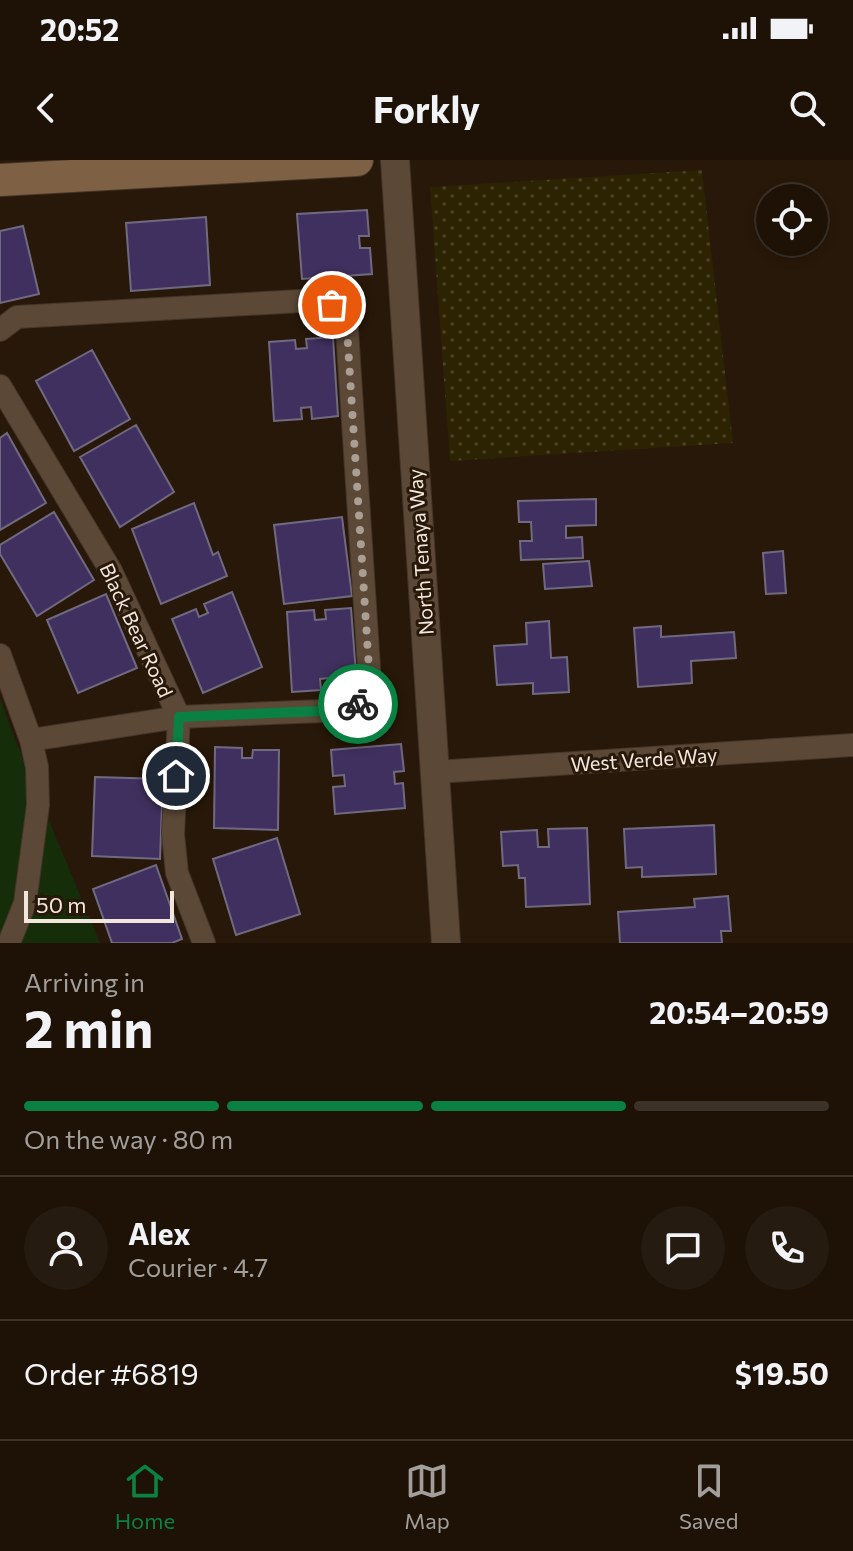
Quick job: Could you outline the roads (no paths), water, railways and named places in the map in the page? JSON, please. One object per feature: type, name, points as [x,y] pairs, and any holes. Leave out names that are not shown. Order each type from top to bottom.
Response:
[{"type":"main road","points":[[0,180],[346,161]]},
{"type":"street","name":"North Tenaya Way","points":[[395,160],[446,943]]},
{"type":"street","points":[[0,330],[17,317],[318,300],[341,313],[347,330],[370,683],[361,703],[346,710],[179,717],[31,740]]},
{"type":"street","name":"Black Bear Road","points":[[0,386],[111,571],[179,717],[173,834],[177,873],[204,943]]},
{"type":"street","points":[[0,655],[31,740],[38,805],[31,877],[24,910],[9,943]]},
{"type":"street","name":"West Verde Way","points":[[435,772],[853,745]]}]
